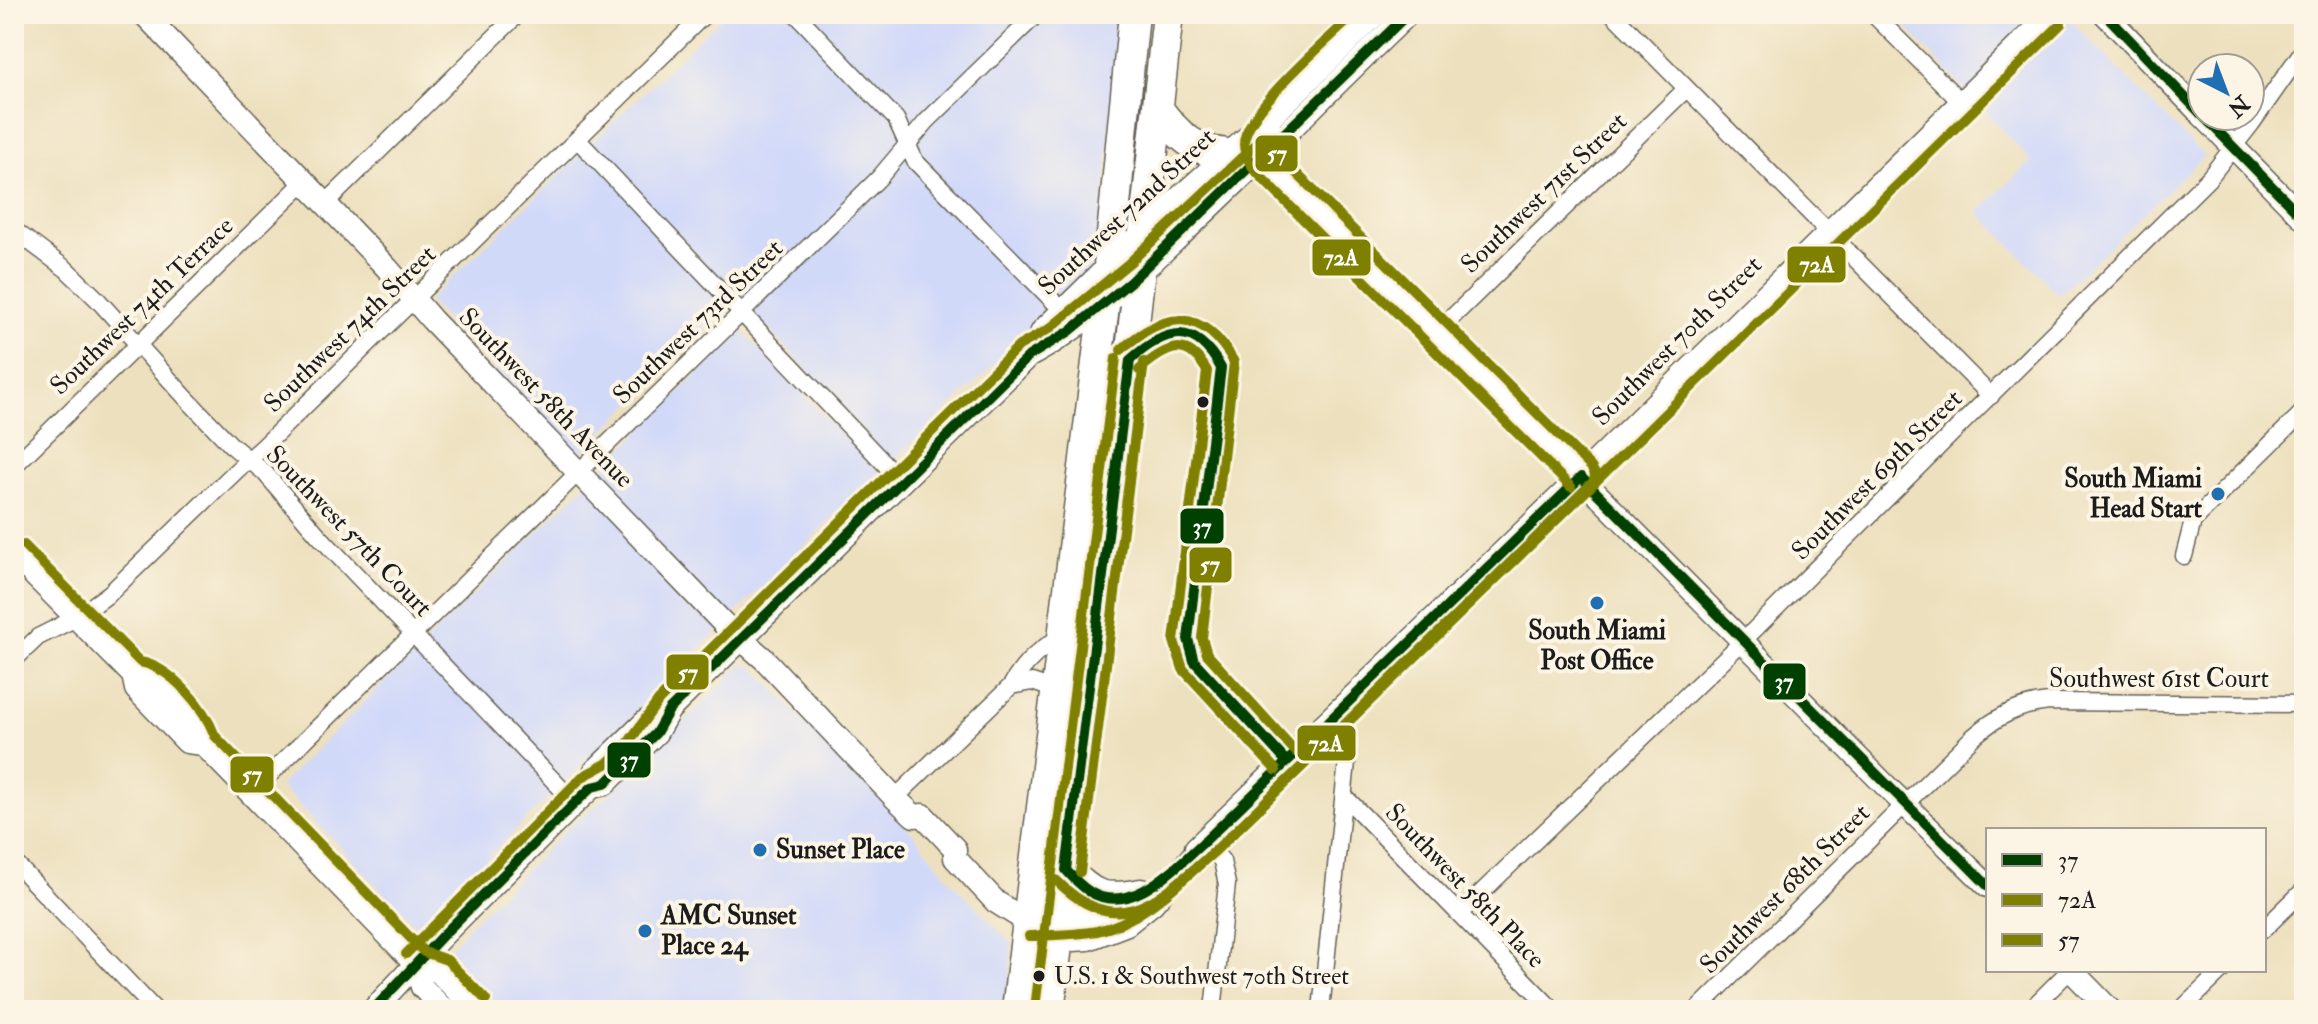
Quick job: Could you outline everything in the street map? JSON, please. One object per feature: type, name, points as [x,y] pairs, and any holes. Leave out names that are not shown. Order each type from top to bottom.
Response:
[{"type":"highway","points":[[1017,1010],[1109,265],[1134,14]]},
{"type":"highway","points":[[1049,1010],[1168,14]]},
{"type":"highway","points":[[1158,109],[1183,139],[1210,153],[1228,154]]},
{"type":"highway","points":[[1066,870],[1095,895],[1112,899],[1141,894]]},
{"type":"street","name":"Southwest 58th Avenue","points":[[144,14],[579,473],[914,816],[913,824],[945,859],[955,858],[996,902],[1028,922]]},
{"type":"street","points":[[326,203],[518,14]]},
{"type":"street","name":"Southwest 74th Street","points":[[14,660],[38,637],[76,618],[112,591],[705,14]]},
{"type":"street","points":[[796,14],[896,119],[915,161],[1063,311]]},
{"type":"street","name":"Southwest 73rd Street","points":[[250,794],[879,178],[927,121],[1037,14]]},
{"type":"street","name":"Southwest 72nd Street","points":[[1029,356],[1043,330],[1376,14]]},
{"type":"street","name":"Southwest 72nd Street","points":[[373,1010],[583,795],[605,784],[656,733],[669,710],[900,480],[1029,356],[1057,341],[1138,274],[1263,157],[1408,14]]},
{"type":"street","points":[[1613,14],[1991,396]]},
{"type":"street","points":[[1873,14],[1961,102]]},
{"type":"street","name":"Southwest 70th Street","points":[[1059,931],[1127,904],[1205,841],[1581,477],[2051,14]]},
{"type":"street","points":[[2105,14],[2186,97]]},
{"type":"street","name":"Southwest 69th Street","points":[[1459,914],[1743,641],[2209,178],[2304,49]]},
{"type":"street","name":"Southwest 71st Street","points":[[1436,333],[1686,89]]},
{"type":"street","points":[[1277,111],[1260,135],[1258,146],[1263,157],[1986,884]]},
{"type":"street","points":[[2218,132],[2304,219]]},
{"type":"street","points":[[577,139],[900,480]]},
{"type":"street","name":"Southwest 74th Terrace","points":[[14,466],[137,342],[305,181]]},
{"type":"street","name":"Southwest 57th Court","points":[[14,230],[78,281],[231,445],[264,472],[319,536],[414,634],[583,795]]},
{"type":"street","points":[[2184,556],[2193,521],[2304,411]]},
{"type":"street","points":[[14,555],[133,675],[149,678],[199,730],[203,744],[416,964],[438,971],[476,1010]]},
{"type":"street","points":[[895,798],[1011,686],[1017,675],[1050,643],[1063,636]]},
{"type":"street","points":[[1011,686],[1032,682],[1056,690]]},
{"type":"street","name":"Southwest 61st Court","points":[[2015,709],[2049,702],[2304,704]]},
{"type":"street","name":"Southwest 68th Street","points":[[1697,1010],[1982,729],[2015,709]]},
{"type":"street","points":[[1321,1010],[1344,796],[1346,742],[1332,716]]},
{"type":"street","name":"Southwest 58th Place","points":[[1344,796],[1553,1010]]},
{"type":"street","points":[[1205,841],[1222,861],[1227,884],[1213,1010]]},
{"type":"street","name":"Southwest 70th Street","points":[[1059,931],[1088,939],[1127,924],[1153,903],[1205,841]]},
{"type":"street","points":[[14,862],[155,1010]]},
{"type":"street","points":[[2266,927],[2304,890]]},
{"type":"street","points":[[1028,922],[1059,931]]},
{"type":"street","points":[[416,964],[422,987],[444,1010]]},
{"type":"street","points":[[2030,1010],[2068,972]]},
{"type":"street","points":[[2072,972],[2110,1010]]},
{"type":"street","points":[[2181,1010],[2220,972]]},
{"type":"shaded area","points":[[725,14],[1123,14],[1097,267],[892,462],[739,297],[578,456],[428,301]]},
{"type":"shaded area","points":[[1894,14],[2064,14],[2204,156],[2059,295],[1978,212],[2031,161]]},
{"type":"shaded area","points":[[742,331],[879,472],[417,927],[280,785]]},
{"type":"shaded area","name":"Sunset Place","points":[[743,664],[753,667],[917,838],[945,874],[1012,944],[1009,982],[998,1010],[495,1010],[454,967],[450,957],[452,946],[466,929]]},
{"type":"transit line","name":"72A","points":[[1355,14],[1290,75],[1258,112],[1244,143],[1247,156],[1264,180],[1571,487]]},
{"type":"transit line","name":"37","points":[[373,1010],[575,803],[592,787],[605,784],[656,733],[669,710],[1029,356],[1070,331],[1130,282],[1408,14]]},
{"type":"transit line","name":"37","points":[[2105,14],[2186,98]]},
{"type":"transit line","name":"72A","points":[[1056,880],[1079,899],[1100,909],[1120,912],[1158,898],[1215,851],[2061,24]]},
{"type":"transit line","name":"37","points":[[2219,132],[2304,219]]},
{"type":"transit line","name":"57","points":[[406,954],[582,777],[606,764],[626,746],[659,700],[1019,346],[1049,329],[1129,263],[1254,146],[1267,144],[1591,467],[1595,474],[1594,481],[1215,851],[1160,898],[1130,918],[1097,931],[1029,936]]},
{"type":"transit line","name":"57","points":[[1121,350],[1153,327],[1182,320],[1196,323],[1209,331],[1234,362],[1202,638],[1207,654],[1296,752]]},
{"type":"transit line","name":"37","points":[[1130,360],[1156,341],[1180,334],[1201,342],[1221,368],[1188,639],[1194,661],[1286,761]]},
{"type":"transit line","name":"72A","points":[[1139,370],[1175,348],[1191,352],[1207,371],[1174,641],[1183,669],[1276,770]]},
{"type":"transit line","name":"57","points":[[1035,1008],[1116,358]]},
{"type":"transit line","name":"37","points":[[1066,870],[1130,360]]},
{"type":"transit line","name":"72A","points":[[1080,872],[1144,362]]},
{"type":"transit line","name":"37","points":[[1581,477],[1986,884]]},
{"type":"transit line","name":"37","points":[[1066,870],[1087,890],[1106,898],[1122,898],[1137,893],[1167,875],[1581,477]]},
{"type":"transit line","name":"57","points":[[24,545],[140,662],[152,665],[185,690],[203,713],[215,736],[424,952],[447,960],[486,1000]]},
{"type":"place","name":"South Miami Head Start","points":[[2218,494]]},
{"type":"place","name":"South Miami Post Office","points":[[1597,603]]},
{"type":"place","name":"Sunset Place","points":[[760,850]]},
{"type":"place","name":"AMC Sunset Place 24","points":[[645,931]]},
{"type":"place","name":"U.S. 1 & Southwest 70th Street","points":[[1039,976]]}]
